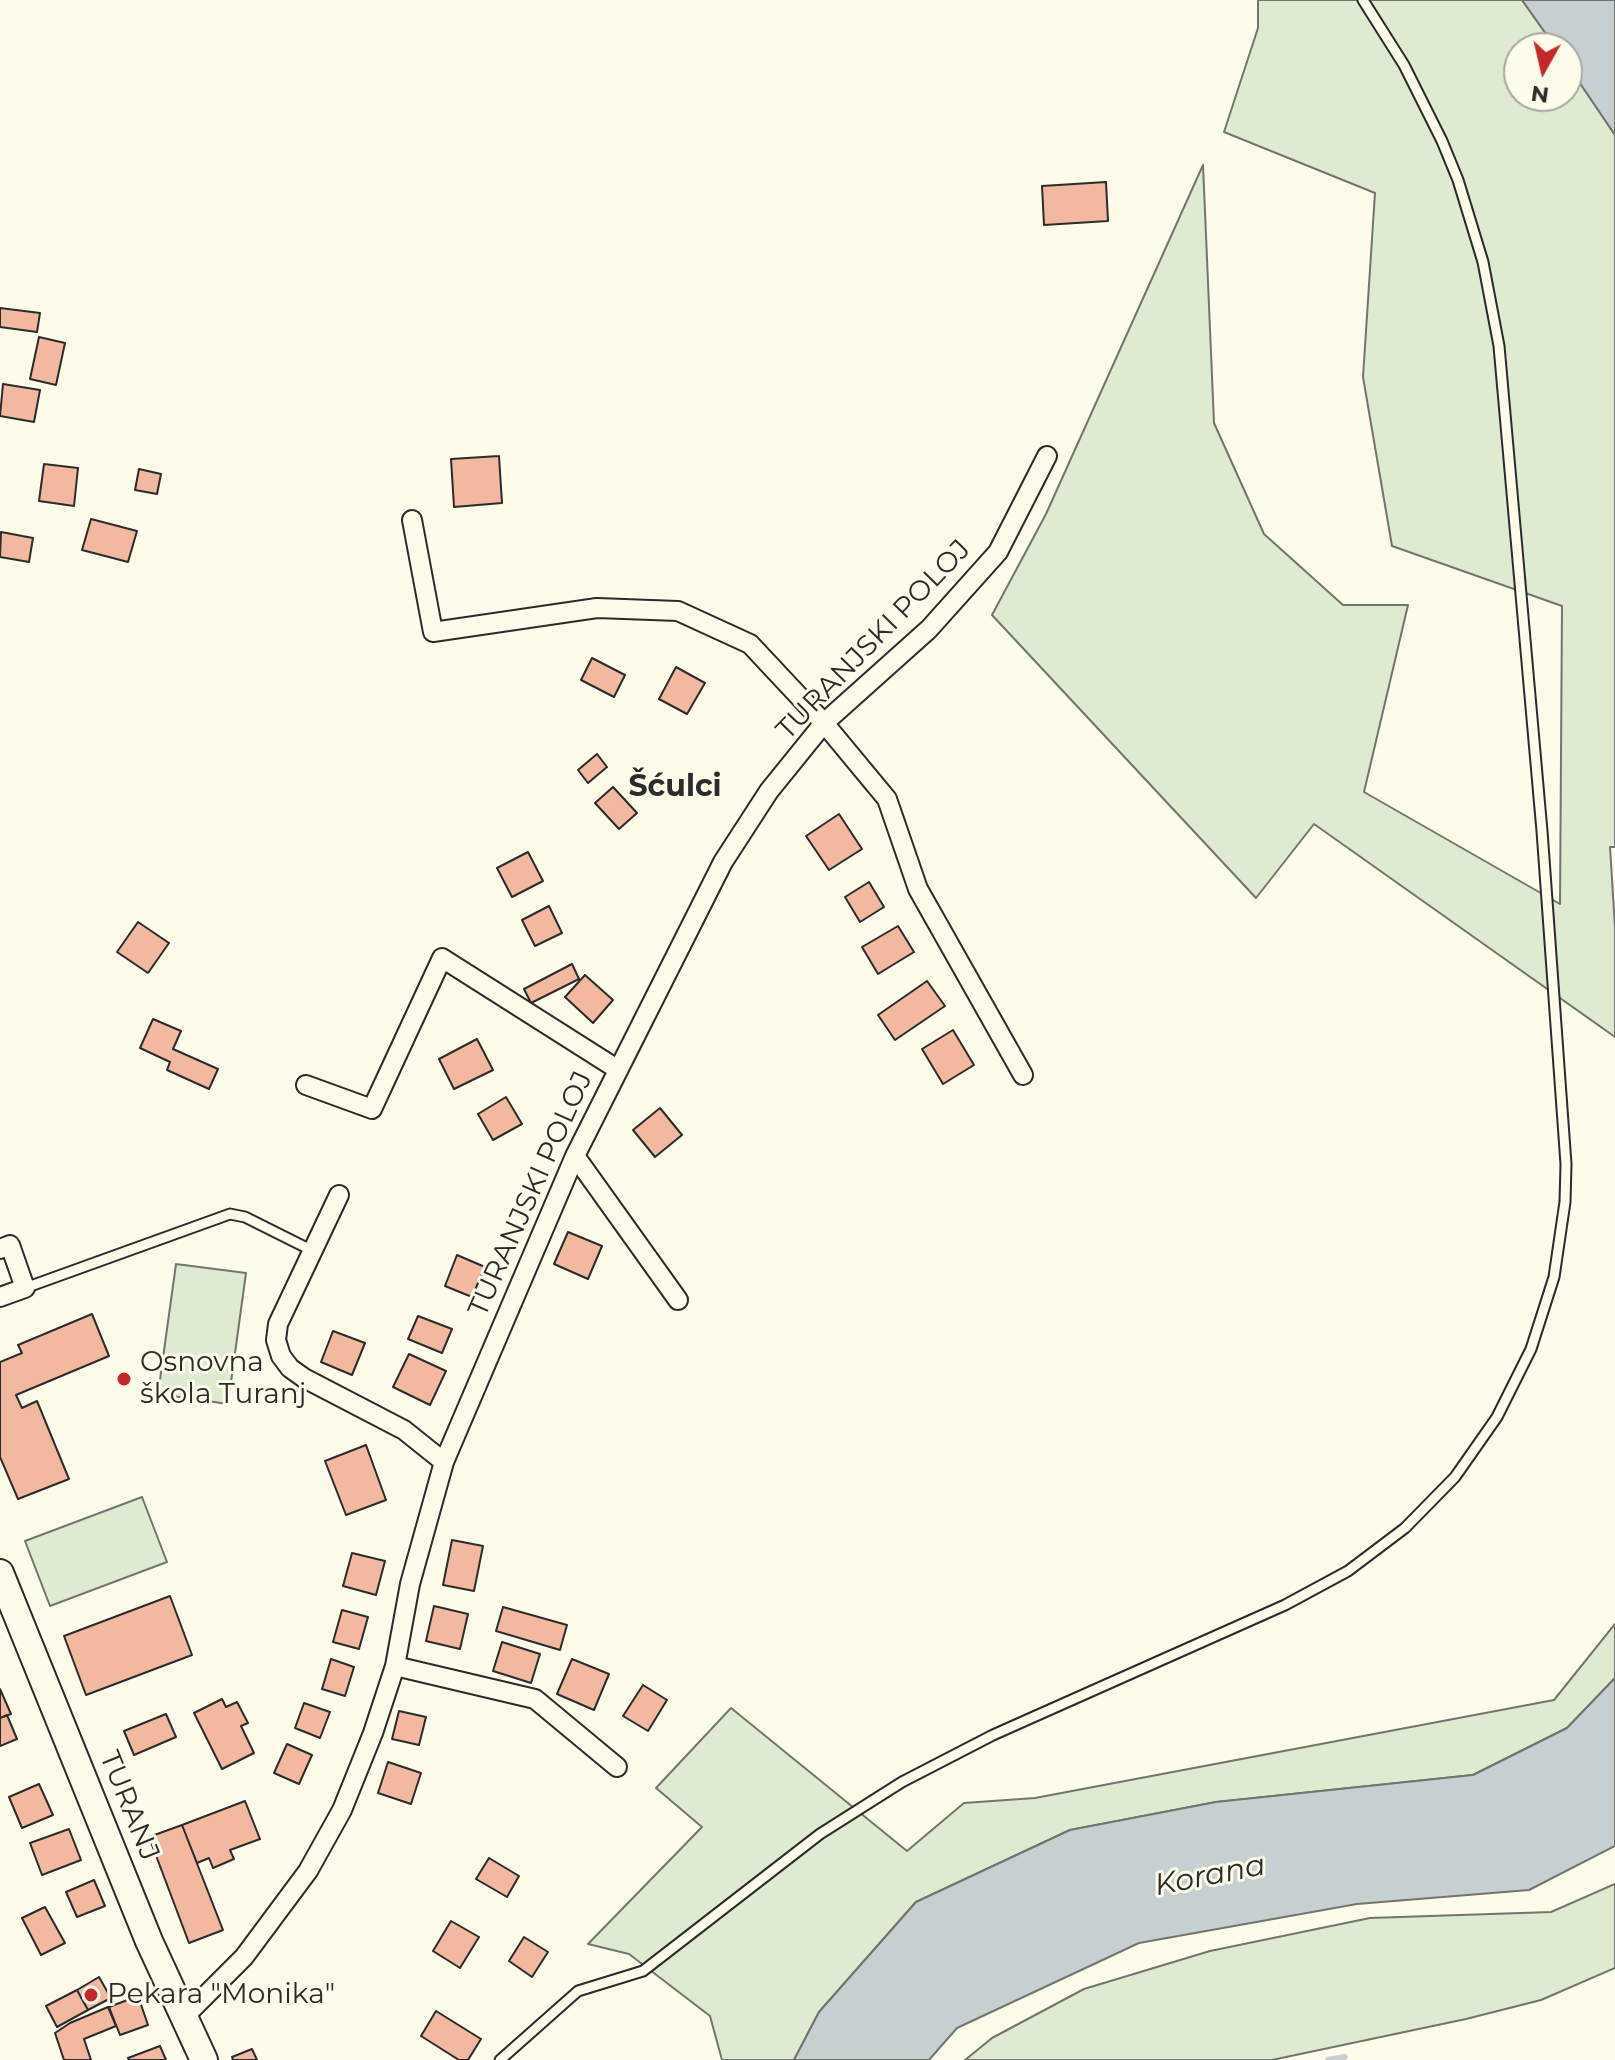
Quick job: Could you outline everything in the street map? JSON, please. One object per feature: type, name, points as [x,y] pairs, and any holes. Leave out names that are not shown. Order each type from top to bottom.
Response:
[{"type":"main road","name":"TURANJ","points":[[0,1573],[149,1941],[204,2060]]},
{"type":"street","name":"TURANJSKI POLOJ","points":[[184,2017],[244,1957],[308,1871],[342,1810],[373,1733],[395,1666],[410,1584],[444,1462],[575,1156],[723,862],[769,791],[824,723],[929,629],[998,552],[1047,456]]},
{"type":"street","points":[[412,520],[433,632],[597,608],[678,611],[750,644],[824,723],[887,799],[918,889],[1023,1075]]},
{"type":"street","points":[[306,1085],[372,1109],[442,958],[617,1069]]},
{"type":"street","points":[[575,1156],[678,1300]]},
{"type":"street","points":[[339,1195],[278,1324],[276,1340],[281,1356],[304,1378],[404,1430],[444,1462]]},
{"type":"street","points":[[0,1249],[10,1245],[25,1288],[0,1297]]},
{"type":"street","points":[[395,1666],[535,1699],[617,1767]]},
{"type":"lane","points":[[500,2060],[578,1991],[643,1971],[820,1834],[902,1782],[993,1735],[1285,1605],[1348,1571],[1405,1528],[1455,1477],[1497,1417],[1531,1349],[1556,1264],[1565,1202],[1566,1164],[1542,831],[1499,346],[1483,262],[1458,180],[1404,65],[1363,0]]},
{"type":"lane","points":[[25,1288],[230,1214],[245,1217],[311,1250]]},
{"type":"green space","points":[[1258,0],[1522,0],[1545,32],[1503,32],[1503,112],[1583,112],[1583,88],[1615,135],[1615,847],[1610,847],[1615,927],[1615,1037],[1314,824],[1256,898],[992,615],[1046,514],[1203,165],[1214,423],[1264,534],[1343,605],[1408,605],[1364,792],[1560,904],[1562,606],[1392,546],[1363,377],[1375,193],[1224,132],[1258,28]]},
{"type":"green space","points":[[176,1264],[246,1273],[228,1404],[158,1394]]},
{"type":"green space","points":[[142,1497],[167,1562],[50,1606],[25,1541]]},
{"type":"green space","points":[[1615,1624],[1615,1678],[1567,1728],[1473,1775],[1216,1802],[1070,1830],[916,1902],[819,2012],[794,2060],[722,2060],[710,2016],[629,1954],[588,1944],[702,1827],[656,1788],[731,1708],[907,1851],[964,1803],[1035,1798],[1554,1700]]},
{"type":"green space","points":[[1615,1884],[1615,1968],[1541,2000],[1272,2060],[965,2060],[992,2038],[1084,1989],[1210,1951],[1370,1918],[1551,1912]]},
{"type":"water","points":[[1522,0],[1615,0],[1615,135],[1583,88],[1583,32],[1545,32]]},
{"type":"water","name":"Korana","points":[[1615,1678],[1615,1846],[1529,1890],[1357,1904],[1139,1943],[957,2028],[929,2060],[794,2060],[819,2012],[916,1902],[1070,1830],[1216,1802],[1473,1775],[1567,1728]]},
{"type":"building","points":[[1106,182],[1108,221],[1044,225],[1042,186]]},
{"type":"building","points":[[0,308],[40,313],[37,332],[0,327]]},
{"type":"building","points":[[39,337],[65,343],[56,385],[30,379]]},
{"type":"building","points":[[3,384],[40,390],[34,422],[0,416]]},
{"type":"building","points":[[499,456],[502,503],[454,507],[451,459]]},
{"type":"building","points":[[44,464],[78,468],[74,506],[39,501]]},
{"type":"building","points":[[139,469],[161,474],[157,494],[135,490]]},
{"type":"building","points":[[91,519],[137,531],[128,562],[82,550]]},
{"type":"building","points":[[1,532],[33,538],[29,562],[0,557]]},
{"type":"building","points":[[592,658],[625,675],[614,697],[581,680]]},
{"type":"building","points":[[676,667],[705,683],[687,714],[659,699]]},
{"type":"building","points":[[597,754],[607,767],[588,783],[578,770]]},
{"type":"building","points":[[613,787],[637,813],[619,829],[595,803]]},
{"type":"building","points":[[839,814],[862,849],[829,870],[806,836]]},
{"type":"building","points":[[528,852],[543,881],[512,897],[497,868]]},
{"type":"building","points":[[869,882],[884,907],[860,922],[845,897]]},
{"type":"building","points":[[549,906],[562,933],[535,946],[522,920]]},
{"type":"building","points":[[138,922],[169,943],[148,973],[117,952]]},
{"type":"building","points":[[898,926],[914,952],[878,974],[862,947]]},
{"type":"building","points":[[572,964],[579,979],[531,1003],[524,989]]},
{"type":"building","points":[[585,975],[613,1000],[593,1023],[565,997]]},
{"type":"building","points":[[927,981],[945,1006],[895,1040],[878,1015]]},
{"type":"building","points":[[153,1019],[181,1031],[173,1049],[218,1069],[209,1089],[167,1070],[170,1062],[140,1048]]},
{"type":"building","points":[[953,1030],[974,1065],[943,1084],[922,1049]]},
{"type":"building","points":[[477,1039],[493,1070],[454,1089],[439,1059]]},
{"type":"building","points":[[506,1097],[522,1124],[493,1140],[478,1114]]},
{"type":"building","points":[[660,1108],[682,1135],[655,1157],[633,1130]]},
{"type":"building","points":[[568,1232],[602,1246],[588,1279],[554,1264]]},
{"type":"building","points":[[457,1255],[485,1267],[472,1297],[445,1286]]},
{"type":"building","points":[[92,1314],[109,1356],[16,1395],[22,1408],[37,1401],[69,1479],[18,1499],[0,1457],[0,1362],[22,1353],[18,1345]]},
{"type":"building","points":[[418,1316],[452,1329],[442,1353],[408,1339]]},
{"type":"building","points":[[333,1331],[365,1343],[352,1375],[321,1362]]},
{"type":"building","points":[[409,1354],[446,1371],[430,1405],[393,1387]]},
{"type":"building","points":[[366,1445],[386,1500],[346,1515],[325,1461]]},
{"type":"building","points":[[452,1540],[483,1546],[474,1591],[443,1585]]},
{"type":"building","points":[[352,1553],[385,1561],[376,1595],[343,1586]]},
{"type":"building","points":[[170,1596],[192,1655],[86,1695],[64,1636]]},
{"type":"building","points":[[434,1606],[468,1614],[460,1649],[426,1641]]},
{"type":"building","points":[[503,1607],[567,1625],[560,1650],[496,1631]]},
{"type":"building","points":[[342,1610],[368,1617],[359,1649],[333,1642]]},
{"type":"building","points":[[502,1642],[540,1654],[531,1683],[493,1671]]},
{"type":"building","points":[[331,1659],[354,1667],[345,1696],[322,1689]]},
{"type":"building","points":[[572,1659],[609,1674],[594,1710],[557,1694]]},
{"type":"building","points":[[643,1685],[667,1700],[648,1731],[623,1716]]},
{"type":"building","points":[[0,1689],[11,1714],[0,1718]]},
{"type":"building","points":[[222,1699],[226,1707],[237,1702],[248,1723],[241,1726],[254,1753],[222,1769],[194,1713]]},
{"type":"building","points":[[304,1703],[330,1712],[320,1738],[295,1728]]},
{"type":"building","points":[[399,1711],[426,1717],[419,1745],[392,1739]]},
{"type":"building","points":[[166,1714],[176,1737],[134,1755],[124,1731]]},
{"type":"building","points":[[7,1715],[17,1739],[0,1746],[0,1718]]},
{"type":"building","points":[[287,1744],[312,1755],[299,1784],[274,1773]]},
{"type":"building","points":[[388,1762],[421,1773],[411,1804],[378,1793]]},
{"type":"building","points":[[39,1784],[53,1815],[22,1828],[9,1797]]},
{"type":"building","points":[[245,1801],[260,1839],[230,1850],[234,1859],[213,1868],[209,1858],[197,1863],[182,1825]]},
{"type":"building","points":[[182,1825],[223,1930],[189,1943],[149,1837]]},
{"type":"building","points":[[69,1829],[81,1860],[42,1875],[30,1843]]},
{"type":"building","points":[[489,1858],[519,1876],[507,1897],[476,1879]]},
{"type":"building","points":[[94,1880],[105,1906],[77,1917],[66,1892]]},
{"type":"building","points":[[45,1907],[65,1943],[41,1955],[22,1918]]},
{"type":"building","points":[[451,1921],[479,1937],[460,1968],[433,1951]]},
{"type":"building","points":[[524,1937],[548,1952],[532,1977],[509,1961]]},
{"type":"building","points":[[99,1977],[111,1998],[88,2010],[77,1990]]},
{"type":"building","points":[[77,1990],[88,2010],[57,2027],[46,2006]]},
{"type":"building","points":[[138,1996],[148,2025],[120,2035],[109,2007]]},
{"type":"building","points":[[108,2007],[116,2026],[84,2039],[91,2060],[64,2060],[55,2033]]},
{"type":"building","points":[[436,2011],[481,2039],[468,2060],[459,2060],[421,2036]]},
{"type":"building","points":[[160,2046],[166,2060],[128,2058]]},
{"type":"building","points":[[252,2049],[257,2060],[233,2060],[232,2057]]},
{"type":"waterway","points":[[1328,2060],[1345,2057]]},
{"type":"place","name":"Osnovna škola Turanj","points":[[124,1379]]},
{"type":"place","name":"Pekara \"Monika\"","points":[[91,1995]]},
{"type":"district","name":"Šćulci","points":[[675,787]]}]
